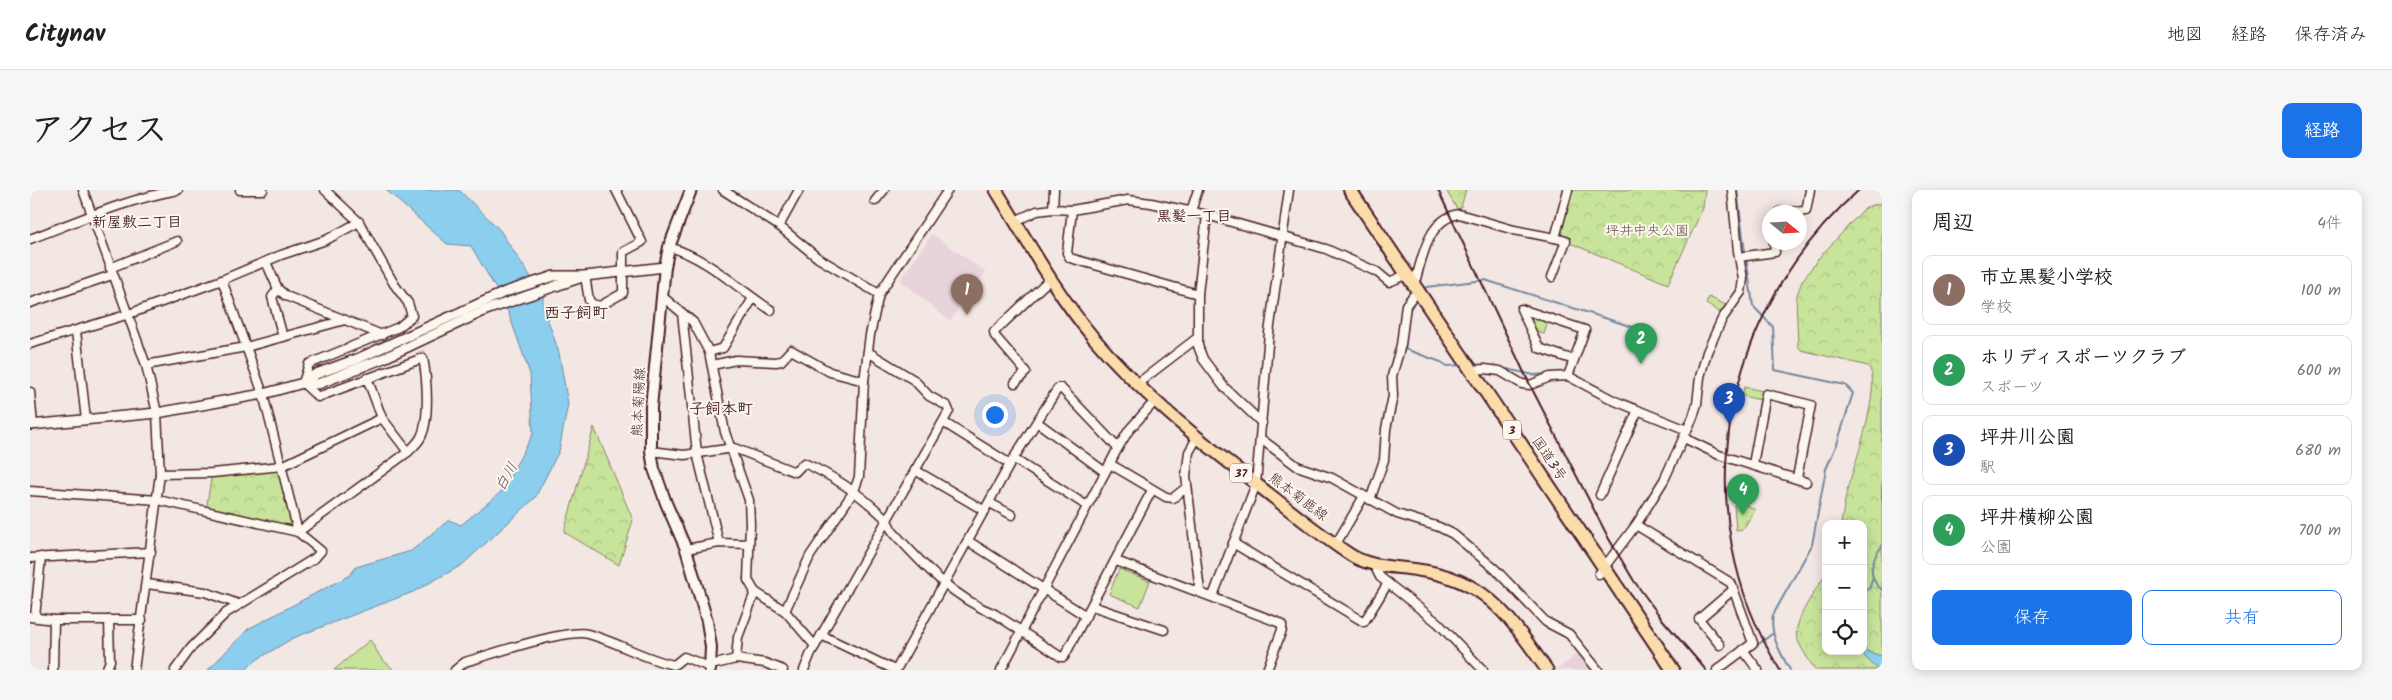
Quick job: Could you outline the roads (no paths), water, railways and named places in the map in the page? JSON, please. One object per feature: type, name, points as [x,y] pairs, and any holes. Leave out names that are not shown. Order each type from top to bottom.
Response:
[{"type":"highway","name":"国道3号","points":[[1342,190],[1401,277],[1414,291],[1472,370],[1663,670]]},
{"type":"highway","name":"国道3号","points":[[1350,190],[1414,291],[1601,570],[1673,670]]},
{"type":"main road","name":"熊本菊陽線","points":[[691,190],[669,247],[665,266],[650,407],[651,451],[654,469],[686,549],[707,621],[711,647],[710,668]]},
{"type":"main road","name":"熊本菊鹿線","points":[[996,190],[1015,222],[1091,335],[1137,384],[1197,438],[1336,544],[1363,562],[1443,574],[1473,586],[1506,612],[1544,669]]},
{"type":"street","points":[[83,190],[126,315],[146,365],[157,413],[160,474],[158,500],[134,670]]},
{"type":"street","points":[[30,240],[160,192],[178,190]]},
{"type":"street","points":[[240,190],[263,190]]},
{"type":"street","points":[[303,383],[309,364],[382,335],[399,327],[412,316],[408,303],[394,284],[359,222],[326,190]]},
{"type":"street","points":[[585,276],[589,300],[592,304],[600,306],[623,293],[623,252],[642,242],[616,190]]},
{"type":"street","points":[[723,190],[779,226],[818,258],[879,294]]},
{"type":"street","points":[[779,226],[799,190]]},
{"type":"street","points":[[875,201],[884,190]]},
{"type":"street","points":[[785,611],[810,556],[854,491],[859,477],[864,381],[879,294],[948,190]]},
{"type":"street","points":[[1053,209],[1054,190]]},
{"type":"street","points":[[1191,211],[1198,190]]},
{"type":"street","points":[[1213,596],[1256,484],[1269,333],[1289,190]]},
{"type":"street","points":[[1555,238],[1568,190]]},
{"type":"street","points":[[1601,570],[1636,525],[1664,480],[1686,434],[1697,404],[1700,377],[1707,352],[1722,319],[1741,292],[1743,279],[1742,256],[1732,190]]},
{"type":"street","points":[[1807,206],[1810,190]]},
{"type":"street","points":[[1015,222],[1037,211],[1053,209],[1072,210],[1128,200],[1191,211],[1326,249],[1377,272],[1389,282],[1401,277]]},
{"type":"street","points":[[1072,210],[1067,253],[1070,258],[1198,294]]},
{"type":"street","points":[[1336,544],[1367,498],[1384,460],[1386,428],[1392,396],[1392,376],[1401,345],[1406,306],[1414,291],[1431,232],[1450,216],[1459,214],[1514,230],[1566,241],[1552,277]]},
{"type":"street","points":[[1207,215],[1198,294],[1198,346],[1208,366],[1224,386],[1262,422]]},
{"type":"street","points":[[30,344],[126,315],[222,280],[326,240],[359,222]]},
{"type":"street","points":[[30,303],[111,271],[177,240]]},
{"type":"street","points":[[669,247],[686,252],[707,264],[771,310]]},
{"type":"street","points":[[1742,256],[1775,252],[1775,250]]},
{"type":"street","points":[[266,262],[278,289],[286,296],[382,335]]},
{"type":"street","points":[[303,383],[316,374],[357,359],[505,292],[554,276],[585,276],[665,266]]},
{"type":"street","points":[[30,392],[32,425],[157,413],[263,394],[303,383],[318,384],[425,339],[486,310],[585,276]]},
{"type":"street","points":[[1015,383],[1026,372],[995,336],[994,332],[1052,278]]},
{"type":"street","points":[[222,280],[263,394],[298,532]]},
{"type":"street","points":[[278,289],[272,298],[283,338]]},
{"type":"street","points":[[663,297],[693,322],[709,352],[730,448],[749,500],[750,544],[748,580],[755,592],[785,611],[815,646]]},
{"type":"street","points":[[709,352],[723,348],[753,298]]},
{"type":"street","points":[[1569,374],[1585,330],[1521,310],[1540,348],[1574,360]]},
{"type":"street","points":[[682,314],[697,453],[719,543]]},
{"type":"street","points":[[146,365],[246,348],[345,320]]},
{"type":"street","points":[[76,330],[86,420]]},
{"type":"street","points":[[1137,384],[1197,338]]},
{"type":"street","points":[[712,365],[736,360],[776,362],[781,361],[791,350],[830,372],[864,381]]},
{"type":"street","points":[[804,670],[815,646],[886,519],[949,411],[949,408],[929,396],[907,375],[868,352]]},
{"type":"street","points":[[298,532],[408,452],[421,439],[425,426],[426,371],[423,358],[318,397],[303,383]]},
{"type":"street","points":[[1472,370],[1500,371],[1522,384],[1530,385],[1569,374],[1686,434],[1719,456],[1753,464],[1806,482]]},
{"type":"street","points":[[367,378],[382,418],[408,452]]},
{"type":"street","points":[[822,635],[895,670],[1012,462],[1058,388],[1061,388],[1118,448]]},
{"type":"street","points":[[1753,464],[1766,394],[1811,405],[1797,478]]},
{"type":"street","points":[[1001,670],[1118,448],[1129,430],[1155,401]]},
{"type":"street","points":[[1600,495],[1638,410]]},
{"type":"street","points":[[160,474],[212,473],[282,466],[382,418]]},
{"type":"street","points":[[943,422],[1087,506]]},
{"type":"street","points":[[1037,422],[1105,472]]},
{"type":"street","points":[[1197,438],[1189,452],[1187,487],[1200,591]]},
{"type":"street","points":[[1261,439],[1297,466],[1332,478],[1398,514],[1439,527],[1453,534],[1495,569],[1546,622],[1569,634],[1598,670]]},
{"type":"street","points":[[651,451],[684,455],[730,448],[754,455],[795,472],[804,463],[854,491],[886,519],[891,530],[944,583],[983,610],[995,614],[1061,657],[1064,657],[1092,606],[1152,490]]},
{"type":"street","points":[[1110,464],[1152,490],[1173,498],[1187,487]]},
{"type":"street","points":[[915,470],[985,511]]},
{"type":"street","points":[[30,491],[158,500],[298,532],[321,551],[315,558],[238,604],[191,648],[175,670]]},
{"type":"street","points":[[990,503],[1012,516]]},
{"type":"street","points":[[1636,525],[1731,583],[1753,642],[1717,670]]},
{"type":"street","points":[[968,541],[1086,616]]},
{"type":"street","points":[[686,549],[719,543],[750,544]]},
{"type":"street","points":[[1233,543],[1364,622],[1388,583]]},
{"type":"street","points":[[30,558],[151,552]]},
{"type":"street","points":[[41,557],[32,617],[54,620],[142,620]]},
{"type":"street","points":[[1116,561],[1213,596],[1282,625],[1267,670]]},
{"type":"street","points":[[1374,565],[1376,572],[1438,623],[1483,670]]},
{"type":"street","points":[[147,584],[205,592],[238,604]]},
{"type":"street","points":[[1720,645],[1698,619],[1734,589]]},
{"type":"street","points":[[736,659],[738,637],[755,592]]},
{"type":"street","points":[[1092,606],[1164,630]]},
{"type":"street","points":[[53,670],[54,620]]},
{"type":"street","points":[[106,670],[110,661],[110,620]]},
{"type":"street","points":[[455,670],[465,662],[561,634],[587,633],[674,668],[684,657],[710,668],[736,659],[765,663],[783,670]]},
{"type":"street","points":[[1743,650],[1758,670]]},
{"type":"water","points":[[386,190],[459,190],[499,229],[543,295],[543,305],[559,353],[568,404],[559,451],[535,498],[462,565],[413,592],[293,638],[258,659],[245,670],[208,670],[248,629],[350,575],[356,567],[411,551],[449,520],[461,525],[501,492],[533,434],[530,374],[506,306],[471,246],[447,244]]},
{"type":"water","points":[[1867,650],[1882,656],[1882,670],[1878,670],[1864,656],[1867,655]]},
{"type":"waterway","points":[[1737,190],[1745,253]]},
{"type":"waterway","points":[[1746,257],[1753,306],[1773,327],[1775,370],[1845,385],[1853,393],[1837,444],[1826,469],[1812,545],[1773,615],[1774,637],[1790,670]]},
{"type":"waterway","points":[[1423,291],[1426,287],[1485,280],[1636,328]]},
{"type":"waterway","points":[[1409,311],[1417,298]]},
{"type":"waterway","points":[[1408,323],[1405,349],[1447,366],[1463,365]]},
{"type":"waterway","points":[[1472,364],[1490,366]]},
{"type":"waterway","points":[[1502,368],[1534,375],[1566,372]]},
{"type":"waterway","points":[[1571,373],[1602,389]]},
{"type":"waterway","points":[[1882,487],[1882,499]]},
{"type":"waterway","points":[[1882,546],[1875,557],[1872,568],[1874,580],[1882,590]]},
{"type":"waterway","points":[[1867,590],[1870,587],[1872,579]]},
{"type":"waterway","points":[[1748,652],[1772,634]]},
{"type":"waterway","points":[[1724,670],[1744,655]]},
{"type":"tunnel","points":[[412,316],[423,358]]},
{"type":"railway","points":[[1438,190],[1530,385],[1609,539],[1634,581],[1662,619],[1706,670]]},
{"type":"railway","points":[[1780,670],[1750,609],[1732,545],[1726,481],[1731,416],[1748,353],[1775,294],[1812,239],[1859,190]]},
{"type":"place","name":"市立黒髪小学校","points":[[967,315]]},
{"type":"place","name":"ホリディスポーツクラブ","points":[[1641,364]]},
{"type":"place","name":"坪井川公園","points":[[1729,424]]},
{"type":"place","name":"坪井横柳公園","points":[[1743,515]]},
{"type":"district","name":"黒髪一丁目","points":[[1194,217]]},
{"type":"district","name":"新屋敷二丁目","points":[[137,223]]},
{"type":"district","name":"西子飼町","points":[[576,313]]},
{"type":"district","name":"子飼本町","points":[[721,409]]},
{"type":"park label","name":"坪井中央公園","points":[[1647,231]]},
{"type":"water label","name":"白川","points":[[507,477]]}]
